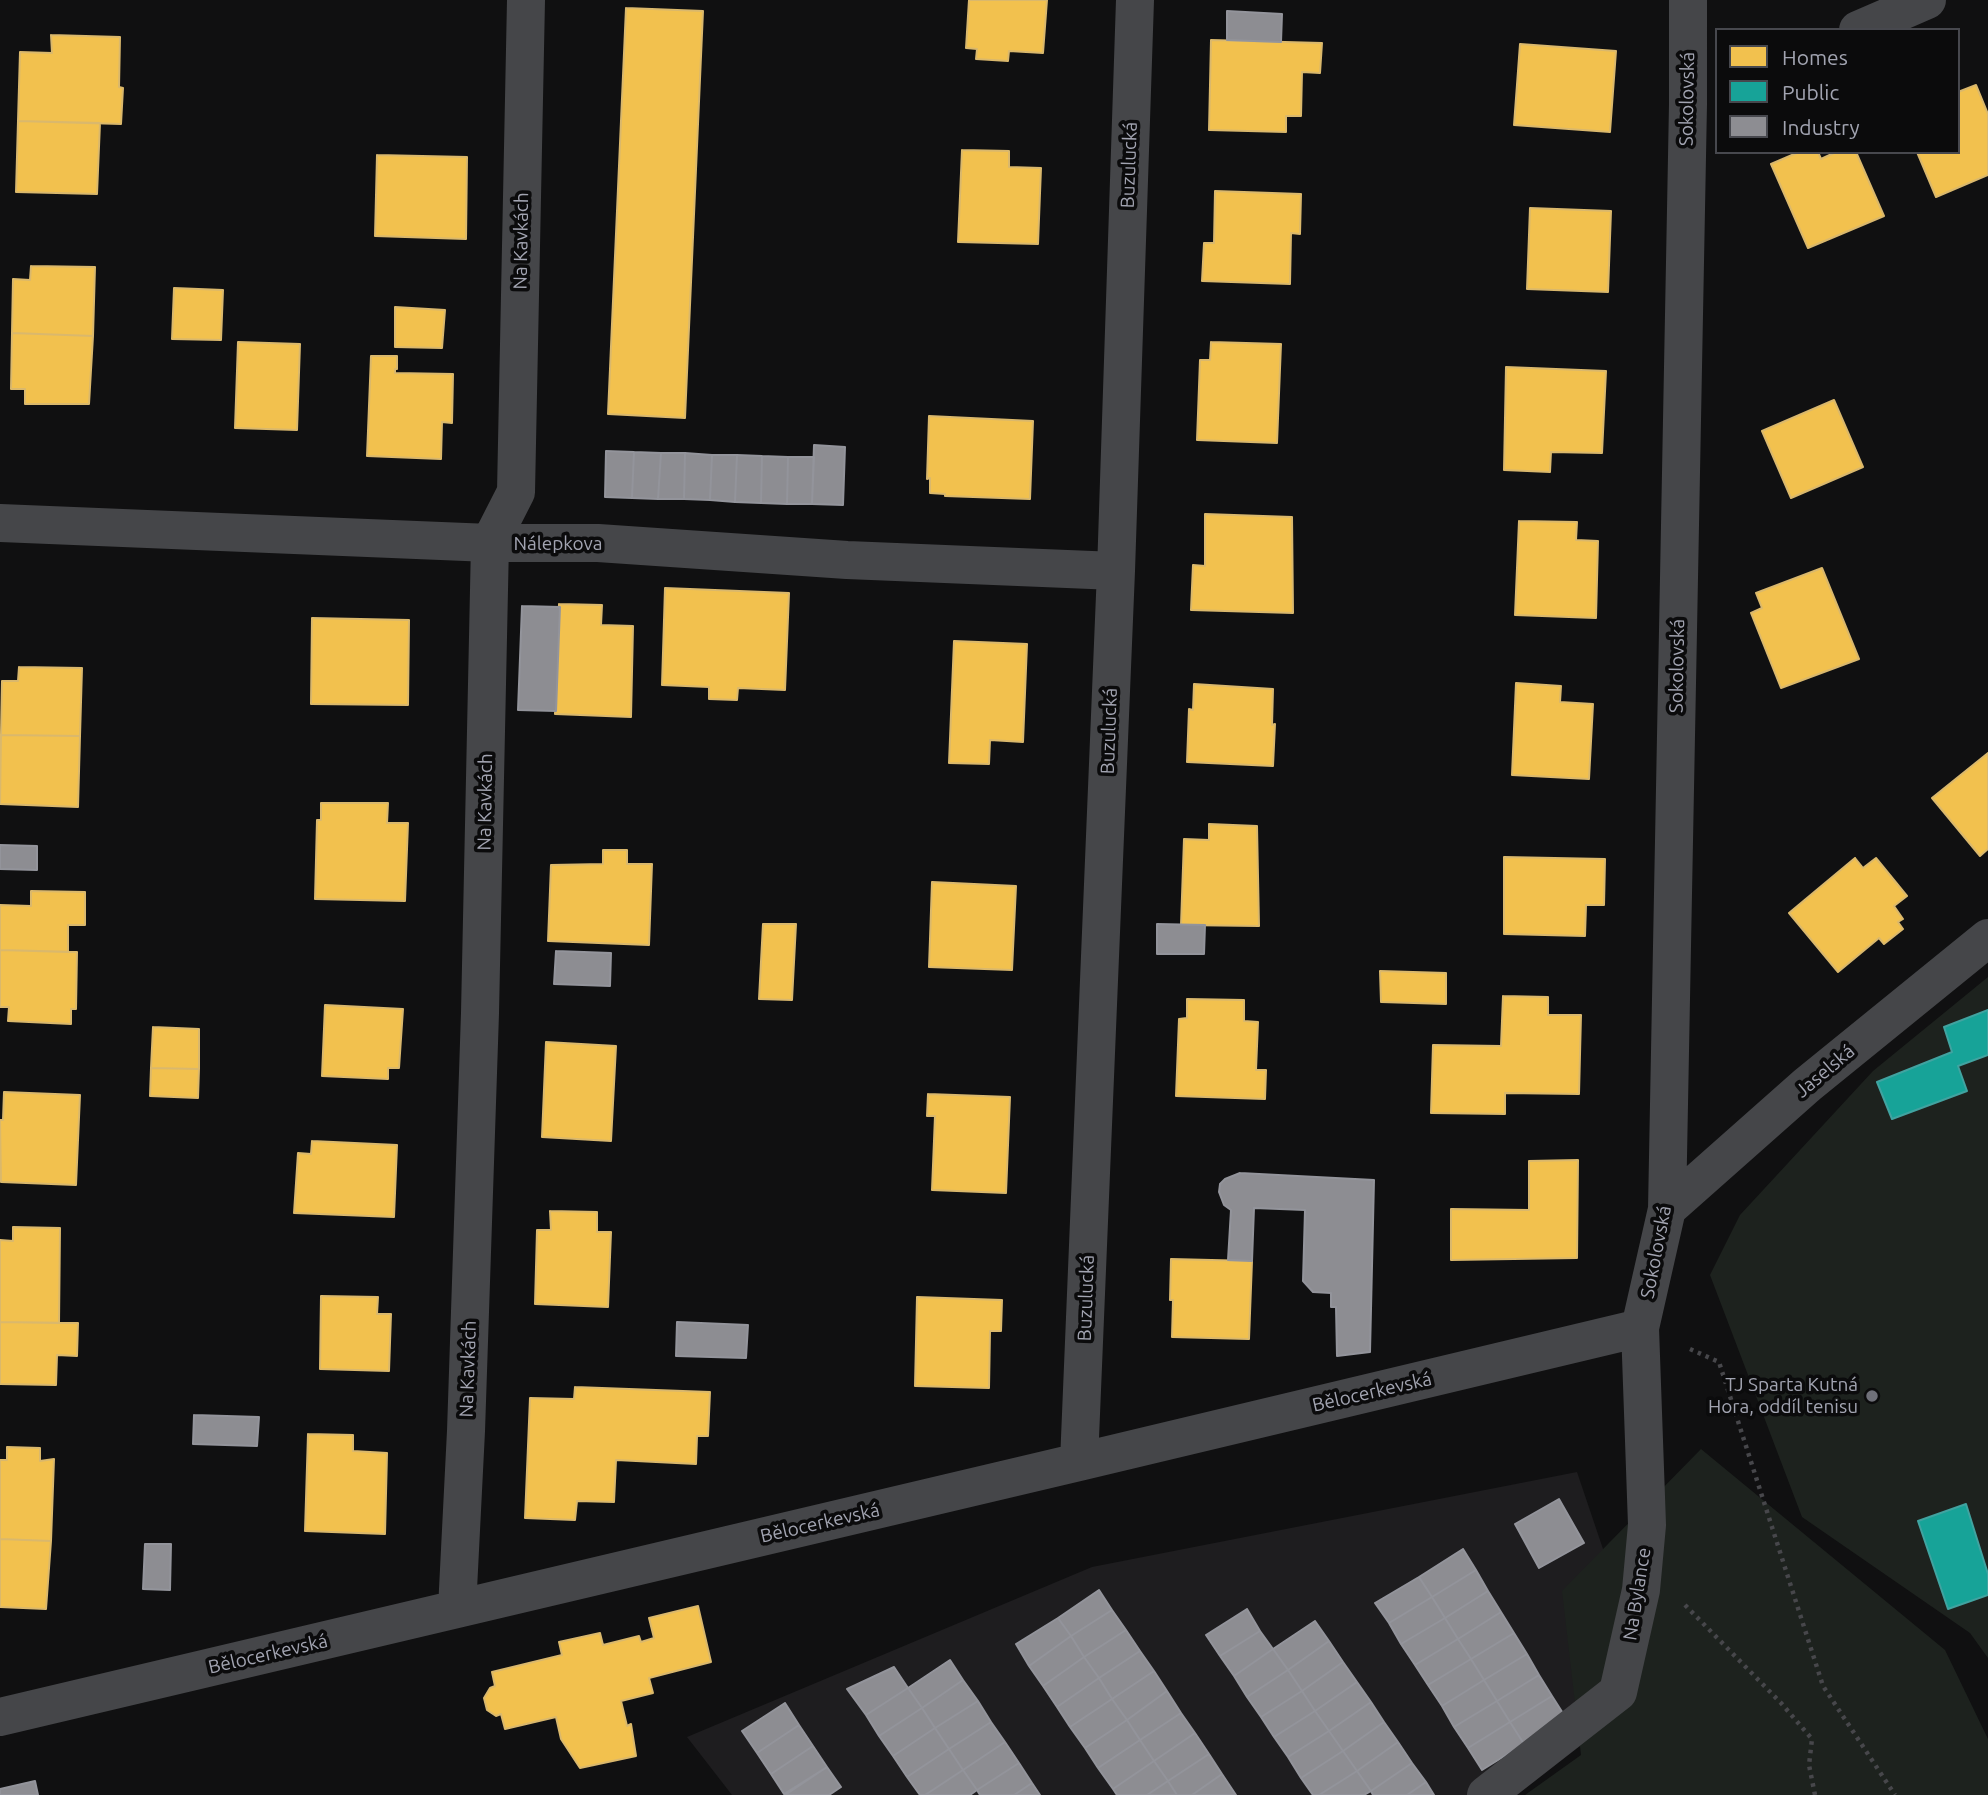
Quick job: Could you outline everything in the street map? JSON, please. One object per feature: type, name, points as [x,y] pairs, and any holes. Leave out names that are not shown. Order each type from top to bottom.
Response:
[{"type":"street","name":"Na Kavkách","points":[[457,1609],[466,1431],[479,1041],[490,543],[516,492],[526,0]]},
{"type":"street","name":"Buzulucká","points":[[1079,1462],[1116,571],[1135,0]]},
{"type":"street","name":"Sokolovská","points":[[1640,1328],[1667,1209],[1702,98],[1688,0]]},
{"type":"street","points":[[1863,28],[1927,0]]},
{"type":"street","name":"Nálepkova","points":[[0,523],[490,543],[598,543],[847,560],[1116,571]]},
{"type":"street","name":"Jaselská","points":[[1667,1209],[1807,1086],[1988,938]]},
{"type":"street","name":"Bělocerkevská","points":[[0,1717],[1640,1328]]},
{"type":"street","name":"Na Bylance","points":[[1486,1795],[1618,1692],[1640,1599],[1647,1525],[1640,1328]]},
{"type":"path","points":[[1640,1328],[1719,1362],[1823,1686],[1895,1795]]},
{"type":"path","points":[[1643,1562],[1781,1703],[1812,1739],[1809,1765],[1815,1795]]},
{"type":"shaded area","name":"TJ Sparta Kutná Hora, oddíl tenisu","points":[[1988,977],[1988,1658],[1970,1633],[1802,1517],[1710,1275],[1740,1215],[1873,1071]]},
{"type":"shaded area","points":[[1701,1449],[1945,1650],[1988,1739],[1988,1795],[1525,1795],[1581,1755],[1562,1591]]},
{"type":"shaded area","points":[[1577,1472],[1651,1691],[1517,1795],[732,1795],[687,1737],[1092,1567]]},
{"type":"building: Homes","points":[[969,0],[1047,0],[1043,53],[1009,51],[1008,61],[976,59],[977,49],[966,48]]},
{"type":"building: Homes","points":[[626,8],[703,11],[685,418],[608,414]]},
{"type":"building: Homes","points":[[51,35],[120,37],[119,87],[123,88],[121,124],[18,121],[20,52],[52,53]]},
{"type":"building: Homes","points":[[1211,40],[1322,43],[1320,73],[1302,72],[1301,116],[1286,116],[1286,132],[1209,130]]},
{"type":"building: Homes","points":[[1520,44],[1616,51],[1610,132],[1514,125]]},
{"type":"building: Homes","points":[[1976,85],[1988,114],[1988,175],[1936,197],[1918,154],[1960,154],[1960,91]]},
{"type":"building: Homes","points":[[18,121],[100,123],[97,194],[16,192]]},
{"type":"building: Homes","points":[[962,150],[1009,151],[1009,167],[1041,168],[1038,244],[958,242]]},
{"type":"building: Homes","points":[[1794,154],[1819,154],[1821,159],[1832,154],[1857,154],[1884,216],[1808,248],[1771,164]]},
{"type":"building: Homes","points":[[377,155],[467,157],[466,239],[375,236]]},
{"type":"building: Homes","points":[[1215,191],[1301,194],[1300,234],[1291,233],[1290,284],[1202,281],[1204,243],[1214,243]]},
{"type":"building: Homes","points":[[1530,208],[1611,211],[1608,292],[1527,289]]},
{"type":"building: Homes","points":[[31,266],[95,267],[93,336],[12,333],[13,279],[30,280]]},
{"type":"building: Homes","points":[[174,288],[223,290],[221,340],[172,339]]},
{"type":"building: Homes","points":[[395,307],[445,310],[442,348],[395,347]]},
{"type":"building: Homes","points":[[12,333],[93,336],[89,404],[25,404],[25,389],[11,389]]},
{"type":"building: Homes","points":[[238,342],[300,344],[297,430],[235,428]]},
{"type":"building: Homes","points":[[1211,342],[1281,344],[1277,443],[1197,440],[1200,360],[1210,360]]},
{"type":"building: Homes","points":[[371,356],[397,356],[395,373],[453,374],[452,423],[442,422],[441,459],[367,456]]},
{"type":"building: Homes","points":[[1506,367],[1606,371],[1602,453],[1551,452],[1550,472],[1504,470]]},
{"type":"building: Homes","points":[[1834,400],[1863,467],[1791,498],[1762,431]]},
{"type":"building: Homes","points":[[929,416],[1033,421],[1030,499],[930,493],[930,478],[927,479]]},
{"type":"building: Homes","points":[[1205,514],[1292,517],[1293,613],[1191,610],[1193,565],[1205,566]]},
{"type":"building: Homes","points":[[1519,521],[1577,522],[1576,540],[1598,541],[1596,618],[1515,615]]},
{"type":"building: Homes","points":[[1822,568],[1859,659],[1781,688],[1751,613],[1762,608],[1756,593]]},
{"type":"building: Homes","points":[[665,588],[789,593],[785,690],[738,688],[737,700],[709,699],[709,687],[662,685]]},
{"type":"building: Homes","points":[[559,604],[602,605],[601,625],[633,626],[631,717],[555,714]]},
{"type":"building: Homes","points":[[312,618],[409,620],[408,705],[311,704]]},
{"type":"building: Homes","points":[[954,641],[1027,644],[1023,742],[990,740],[989,764],[949,763]]},
{"type":"building: Homes","points":[[19,667],[82,668],[80,736],[1,735],[2,681],[18,681]]},
{"type":"building: Homes","points":[[1516,683],[1561,686],[1560,702],[1593,704],[1589,779],[1512,775]]},
{"type":"building: Homes","points":[[1194,684],[1273,689],[1273,766],[1187,762],[1189,709],[1193,710]]},
{"type":"building: Homes","points":[[1,735],[80,736],[78,807],[0,804]]},
{"type":"building: Homes","points":[[1988,753],[1988,849],[1980,856],[1932,798]]},
{"type":"building: Homes","points":[[321,803],[388,803],[387,823],[408,823],[405,901],[315,899],[317,820],[321,820]]},
{"type":"building: Homes","points":[[1209,824],[1257,826],[1259,926],[1181,925],[1184,839],[1209,840]]},
{"type":"building: Homes","points":[[603,850],[627,850],[627,864],[652,864],[649,945],[548,941],[551,865],[603,864]]},
{"type":"building: Homes","points":[[1504,857],[1605,859],[1604,905],[1586,905],[1585,936],[1504,934]]},
{"type":"building: Homes","points":[[1855,858],[1863,868],[1876,858],[1907,896],[1894,906],[1903,919],[1898,922],[1903,929],[1884,944],[1879,938],[1838,972],[1789,913]]},
{"type":"building: Homes","points":[[932,882],[1016,886],[1012,970],[929,967]]},
{"type":"building: Homes","points":[[31,891],[85,892],[85,925],[68,925],[68,952],[0,950],[0,905],[31,906]]},
{"type":"building: Homes","points":[[763,924],[796,924],[792,1000],[759,999]]},
{"type":"building: Homes","points":[[0,950],[77,952],[76,1009],[71,1009],[71,1024],[8,1021],[9,1007],[0,1007]]},
{"type":"building: Homes","points":[[1380,971],[1446,973],[1446,1004],[1381,1002]]},
{"type":"building: Homes","points":[[1503,996],[1548,997],[1548,1015],[1581,1015],[1579,1094],[1505,1093],[1505,1114],[1431,1113],[1433,1045],[1501,1046]]},
{"type":"building: Homes","points":[[1187,999],[1244,1000],[1244,1021],[1258,1022],[1256,1070],[1266,1070],[1265,1099],[1176,1096],[1179,1019],[1187,1018]]},
{"type":"building: Homes","points":[[325,1005],[403,1009],[399,1068],[388,1068],[388,1079],[322,1076]]},
{"type":"building: Homes","points":[[153,1027],[199,1029],[199,1069],[151,1068]]},
{"type":"building: Homes","points":[[546,1042],[616,1046],[611,1141],[542,1137]]},
{"type":"building: Homes","points":[[151,1068],[199,1069],[198,1098],[150,1096]]},
{"type":"building: Homes","points":[[4,1092],[80,1095],[76,1185],[1,1182],[0,1120],[3,1120]]},
{"type":"building: Homes","points":[[928,1094],[1010,1097],[1006,1193],[932,1190],[935,1116],[927,1116]]},
{"type":"building: Homes","points":[[312,1141],[397,1145],[394,1217],[294,1213],[298,1153],[311,1154]]},
{"type":"building: Homes","points":[[1578,1160],[1577,1258],[1451,1260],[1451,1209],[1529,1210],[1529,1161]]},
{"type":"building: Homes","points":[[550,1211],[597,1212],[597,1232],[611,1232],[608,1307],[535,1304],[537,1230],[551,1230]]},
{"type":"building: Homes","points":[[13,1227],[60,1228],[59,1323],[0,1322],[0,1240],[13,1241]]},
{"type":"building: Homes","points":[[1171,1259],[1252,1261],[1249,1339],[1172,1337]]},
{"type":"building: Homes","points":[[321,1296],[378,1297],[377,1314],[391,1314],[389,1371],[320,1369]]},
{"type":"building: Homes","points":[[917,1297],[1002,1300],[1001,1331],[990,1331],[989,1388],[915,1386]]},
{"type":"building: Homes","points":[[0,1322],[78,1323],[77,1356],[57,1355],[56,1385],[0,1384]]},
{"type":"building: Homes","points":[[575,1387],[710,1392],[708,1436],[697,1436],[696,1464],[616,1460],[614,1502],[577,1501],[575,1520],[525,1518],[530,1398],[574,1399]]},
{"type":"building: Homes","points":[[308,1434],[353,1435],[353,1451],[387,1453],[385,1534],[305,1531]]},
{"type":"building: Homes","points":[[7,1447],[40,1448],[40,1461],[54,1459],[51,1541],[0,1539],[0,1460],[7,1460]]},
{"type":"building: Homes","points":[[0,1539],[51,1541],[46,1609],[0,1607]]},
{"type":"building: Homes","points":[[698,1606],[711,1662],[649,1678],[653,1693],[621,1701],[627,1726],[631,1724],[636,1756],[580,1768],[561,1739],[556,1717],[505,1729],[501,1714],[496,1716],[487,1710],[484,1698],[490,1688],[495,1686],[492,1672],[562,1655],[559,1642],[600,1633],[603,1645],[639,1636],[641,1642],[654,1638],[649,1618]]},
{"type":"building: Public","points":[[1988,1010],[1988,1055],[1958,1066],[1967,1091],[1892,1119],[1877,1082],[1952,1052],[1944,1027]]},
{"type":"building: Public","points":[[1966,1504],[1988,1574],[1988,1595],[1948,1609],[1918,1521]]},
{"type":"building: Industry","points":[[1227,11],[1282,14],[1281,42],[1227,40]]},
{"type":"building: Industry","points":[[814,445],[845,447],[843,505],[812,504]]},
{"type":"building: Industry","points":[[606,451],[634,452],[632,498],[605,497]]},
{"type":"building: Industry","points":[[634,452],[661,453],[658,499],[632,498]]},
{"type":"building: Industry","points":[[661,453],[685,453],[684,499],[658,499]]},
{"type":"building: Industry","points":[[685,453],[712,455],[710,500],[684,499]]},
{"type":"building: Industry","points":[[712,455],[737,455],[735,502],[710,500]]},
{"type":"building: Industry","points":[[737,455],[762,456],[761,503],[735,502]]},
{"type":"building: Industry","points":[[762,456],[788,457],[787,504],[761,503]]},
{"type":"building: Industry","points":[[788,457],[814,457],[812,504],[787,504]]},
{"type":"building: Industry","points":[[522,606],[560,607],[556,711],[518,710]]},
{"type":"building: Industry","points":[[0,845],[37,846],[37,870],[0,869]]},
{"type":"building: Industry","points":[[1157,924],[1205,925],[1204,954],[1157,954]]},
{"type":"building: Industry","points":[[556,951],[611,953],[610,986],[554,984]]},
{"type":"building: Industry","points":[[1240,1173],[1374,1180],[1370,1352],[1337,1356],[1336,1307],[1331,1307],[1331,1293],[1313,1292],[1303,1281],[1305,1210],[1254,1208],[1252,1261],[1228,1260],[1231,1210],[1224,1205],[1219,1192],[1220,1184]]},
{"type":"building: Industry","points":[[677,1322],[748,1325],[746,1358],[676,1356]]},
{"type":"building: Industry","points":[[194,1415],[259,1417],[257,1446],[193,1444]]},
{"type":"building: Industry","points":[[1559,1499],[1584,1543],[1539,1568],[1515,1524]]},
{"type":"building: Industry","points":[[145,1544],[171,1544],[170,1590],[143,1589]]},
{"type":"building: Industry","points":[[1463,1549],[1476,1570],[1432,1597],[1419,1577]]},
{"type":"building: Industry","points":[[1476,1570],[1488,1591],[1445,1618],[1432,1597]]},
{"type":"building: Industry","points":[[1419,1577],[1432,1597],[1389,1623],[1375,1603]]},
{"type":"building: Industry","points":[[1099,1590],[1112,1610],[1071,1636],[1058,1618]]},
{"type":"building: Industry","points":[[1488,1591],[1501,1612],[1458,1639],[1445,1618]]},
{"type":"building: Industry","points":[[1432,1597],[1445,1618],[1401,1644],[1389,1623]]},
{"type":"building: Industry","points":[[1247,1609],[1260,1631],[1220,1656],[1206,1635]]},
{"type":"building: Industry","points":[[1112,1610],[1126,1630],[1084,1657],[1071,1636]]},
{"type":"building: Industry","points":[[1501,1612],[1514,1633],[1471,1659],[1458,1639]]},
{"type":"building: Industry","points":[[1058,1618],[1071,1636],[1029,1666],[1016,1644]]},
{"type":"building: Industry","points":[[1445,1618],[1458,1639],[1415,1665],[1401,1644]]},
{"type":"building: Industry","points":[[1315,1621],[1329,1641],[1288,1670],[1273,1649]]},
{"type":"building: Industry","points":[[1126,1630],[1140,1651],[1099,1678],[1084,1657]]},
{"type":"building: Industry","points":[[1260,1631],[1273,1649],[1234,1676],[1220,1656]]},
{"type":"building: Industry","points":[[1514,1633],[1527,1654],[1484,1680],[1471,1659]]},
{"type":"building: Industry","points":[[1071,1636],[1084,1657],[1043,1686],[1029,1666]]},
{"type":"building: Industry","points":[[1458,1639],[1471,1659],[1428,1685],[1415,1665]]},
{"type":"building: Industry","points":[[1329,1641],[1343,1662],[1302,1691],[1288,1670]]},
{"type":"building: Industry","points":[[1273,1649],[1288,1670],[1247,1697],[1234,1676]]},
{"type":"building: Industry","points":[[1140,1651],[1154,1671],[1112,1699],[1099,1678]]},
{"type":"building: Industry","points":[[1527,1654],[1539,1675],[1497,1701],[1484,1680]]},
{"type":"building: Industry","points":[[1084,1657],[1099,1678],[1057,1707],[1043,1686]]},
{"type":"building: Industry","points":[[1471,1659],[1484,1680],[1442,1706],[1428,1685]]},
{"type":"building: Industry","points":[[950,1660],[963,1680],[922,1708],[908,1688]]},
{"type":"building: Industry","points":[[1343,1662],[1357,1682],[1315,1711],[1302,1691]]},
{"type":"building: Industry","points":[[894,1667],[908,1688],[866,1715],[847,1689]]},
{"type":"building: Industry","points":[[1288,1670],[1302,1691],[1261,1717],[1247,1697]]},
{"type":"building: Industry","points":[[1154,1671],[1167,1691],[1127,1720],[1112,1699]]},
{"type":"building: Industry","points":[[1539,1675],[1552,1696],[1510,1722],[1497,1701]]},
{"type":"building: Industry","points":[[1099,1678],[1112,1699],[1070,1727],[1057,1707]]},
{"type":"building: Industry","points":[[963,1680],[978,1701],[935,1728],[922,1708]]},
{"type":"building: Industry","points":[[1484,1680],[1497,1701],[1454,1727],[1442,1706]]},
{"type":"building: Industry","points":[[1357,1682],[1371,1702],[1329,1731],[1315,1711]]},
{"type":"building: Industry","points":[[908,1688],[922,1708],[879,1736],[866,1715]]},
{"type":"building: Industry","points":[[1167,1691],[1181,1713],[1140,1740],[1127,1720]]},
{"type":"building: Industry","points":[[1302,1691],[1315,1711],[1274,1737],[1261,1717]]},
{"type":"building: Industry","points":[[1552,1696],[1566,1718],[1524,1744],[1510,1722]]},
{"type":"building: Industry","points":[[1112,1699],[1127,1720],[1085,1748],[1070,1727]]},
{"type":"building: Industry","points":[[978,1701],[991,1722],[949,1749],[935,1728]]},
{"type":"building: Industry","points":[[1497,1701],[1510,1722],[1468,1748],[1454,1727]]},
{"type":"building: Industry","points":[[1371,1702],[1384,1722],[1343,1751],[1329,1731]]},
{"type":"building: Industry","points":[[785,1703],[799,1725],[757,1753],[742,1731]]},
{"type":"building: Industry","points":[[922,1708],[935,1728],[893,1756],[879,1736]]},
{"type":"building: Industry","points":[[1315,1711],[1329,1731],[1288,1757],[1274,1737]]},
{"type":"building: Industry","points":[[1181,1713],[1195,1733],[1154,1761],[1140,1740]]},
{"type":"building: Industry","points":[[1127,1720],[1140,1740],[1098,1768],[1085,1748]]},
{"type":"building: Industry","points":[[991,1722],[1005,1742],[963,1770],[949,1749]]},
{"type":"building: Industry","points":[[1384,1722],[1398,1742],[1357,1771],[1343,1751]]},
{"type":"building: Industry","points":[[1510,1722],[1524,1744],[1482,1770],[1468,1748]]},
{"type":"building: Industry","points":[[799,1725],[813,1746],[771,1774],[757,1753]]},
{"type":"building: Industry","points":[[935,1728],[949,1749],[907,1777],[893,1756]]},
{"type":"building: Industry","points":[[1329,1731],[1343,1751],[1301,1778],[1288,1757]]},
{"type":"building: Industry","points":[[1195,1733],[1209,1754],[1168,1781],[1154,1761]]},
{"type":"building: Industry","points":[[1140,1740],[1154,1761],[1113,1789],[1098,1768]]},
{"type":"building: Industry","points":[[1005,1742],[1019,1763],[977,1790],[963,1770]]},
{"type":"building: Industry","points":[[1398,1742],[1412,1763],[1371,1791],[1357,1771]]},
{"type":"building: Industry","points":[[813,1746],[827,1767],[784,1794],[771,1774]]},
{"type":"building: Industry","points":[[949,1749],[963,1770],[925,1795],[920,1795],[907,1777]]},
{"type":"building: Industry","points":[[1343,1751],[1357,1771],[1319,1795],[1313,1795],[1301,1778]]},
{"type":"building: Industry","points":[[1209,1754],[1222,1774],[1192,1795],[1177,1795],[1168,1781]]},
{"type":"building: Industry","points":[[1154,1761],[1168,1781],[1147,1795],[1117,1795],[1113,1789]]},
{"type":"building: Industry","points":[[1019,1763],[1032,1783],[1014,1795],[980,1795],[977,1790]]},
{"type":"building: Industry","points":[[1412,1763],[1426,1782],[1407,1795],[1373,1795],[1371,1791]]},
{"type":"building: Industry","points":[[827,1767],[841,1787],[829,1795],[785,1795]]},
{"type":"building: Industry","points":[[963,1770],[977,1790],[970,1795],[925,1795]]},
{"type":"building: Industry","points":[[1357,1771],[1371,1791],[1364,1795],[1319,1795]]},
{"type":"building: Industry","points":[[1222,1774],[1236,1795],[1192,1795]]},
{"type":"building: Industry","points":[[35,1781],[38,1795],[0,1795],[0,1789]]},
{"type":"building: Industry","points":[[1168,1781],[1177,1795],[1147,1795]]},
{"type":"building: Industry","points":[[1426,1782],[1434,1795],[1407,1795]]},
{"type":"building: Industry","points":[[1032,1783],[1040,1795],[1014,1795]]},
{"type":"place","name":"TJ Sparta Kutná Hora, oddíl tenisu","points":[[1872,1396]]}]
